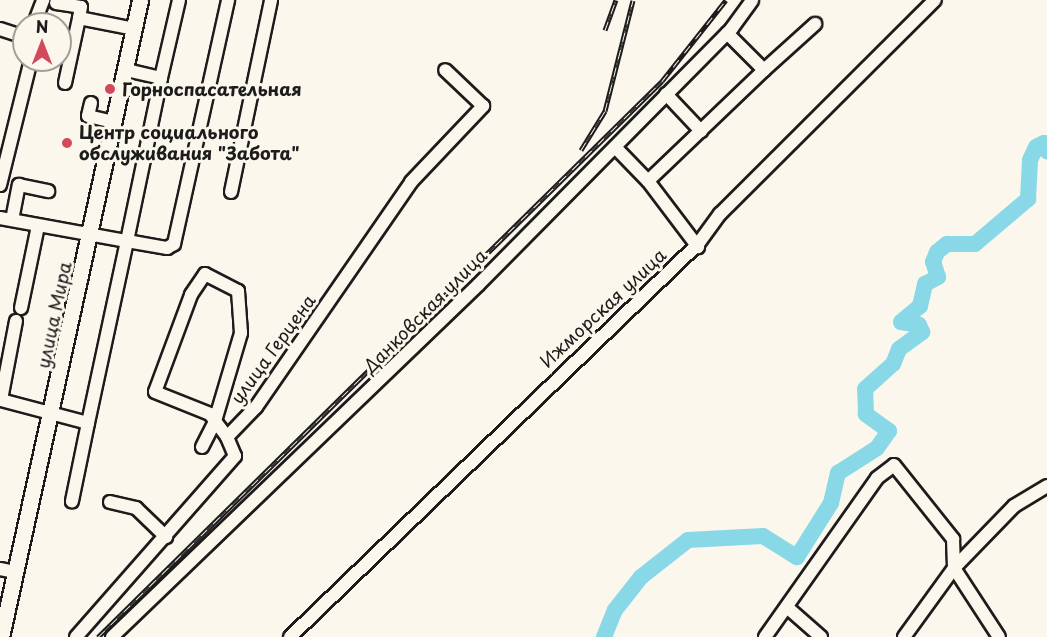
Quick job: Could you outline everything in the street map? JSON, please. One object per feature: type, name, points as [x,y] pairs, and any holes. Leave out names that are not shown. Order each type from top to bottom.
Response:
[{"type":"main road","name":"улица Мира","points":[[1,637],[91,236],[140,0]]},
{"type":"street","points":[[72,501],[179,0]]},
{"type":"street","points":[[48,191],[19,185],[6,219],[167,248],[174,244],[228,0]]},
{"type":"street","points":[[231,192],[271,0]]},
{"type":"street","name":"Данковская улица","points":[[112,637],[615,147],[727,33],[752,0]]},
{"type":"street","name":"Ижморская улица","points":[[290,637],[697,246],[720,214],[935,0]]},
{"type":"street","points":[[56,3],[81,7],[65,83]]},
{"type":"street","points":[[79,18],[134,29]]},
{"type":"street","points":[[648,182],[815,24]]},
{"type":"street","points":[[727,33],[764,70]]},
{"type":"street","points":[[126,70],[161,78]]},
{"type":"street","name":"улица Герцена","points":[[227,437],[256,407],[411,182],[483,106],[445,70]]},
{"type":"street","points":[[0,185],[28,72]]},
{"type":"street","points":[[666,94],[701,131]]},
{"type":"street","points":[[91,103],[88,116],[115,122]]},
{"type":"street","points":[[615,147],[648,182],[697,246]]},
{"type":"street","points":[[21,308],[38,226]]},
{"type":"street","points":[[76,637],[235,456],[227,437],[215,421],[155,392],[191,295],[206,274],[238,291],[241,333],[215,421],[202,447]]},
{"type":"street","points":[[16,321],[0,401],[88,423]]},
{"type":"street","points":[[765,637],[788,608],[877,478],[894,465],[953,539],[954,568],[999,637]]},
{"type":"street","points":[[904,637],[954,568],[1014,506],[1047,486]]},
{"type":"street","points":[[110,502],[136,508],[166,537]]},
{"type":"street","points":[[0,569],[15,573]]},
{"type":"street","points":[[788,608],[821,637]]},
{"type":"waterway","points":[[604,637],[615,610],[641,577],[688,540],[763,536],[797,557],[831,503],[838,473],[877,448],[889,431],[866,414],[865,389],[893,364],[899,349],[922,332],[919,325],[901,322],[920,306],[925,284],[938,277],[933,262],[937,252],[947,244],[975,244],[1028,199],[1030,160],[1036,147],[1044,143],[1047,151]]},
{"type":"railway","points":[[605,30],[616,0]]},
{"type":"railway","points":[[581,150],[605,111],[633,0]]},
{"type":"railway","points":[[98,637],[662,81],[726,0]]},
{"type":"place","name":"Горноспасательная","points":[[110,89]]},
{"type":"place","name":"Центр социального обслуживания \"Забота\"","points":[[67,143]]}]
